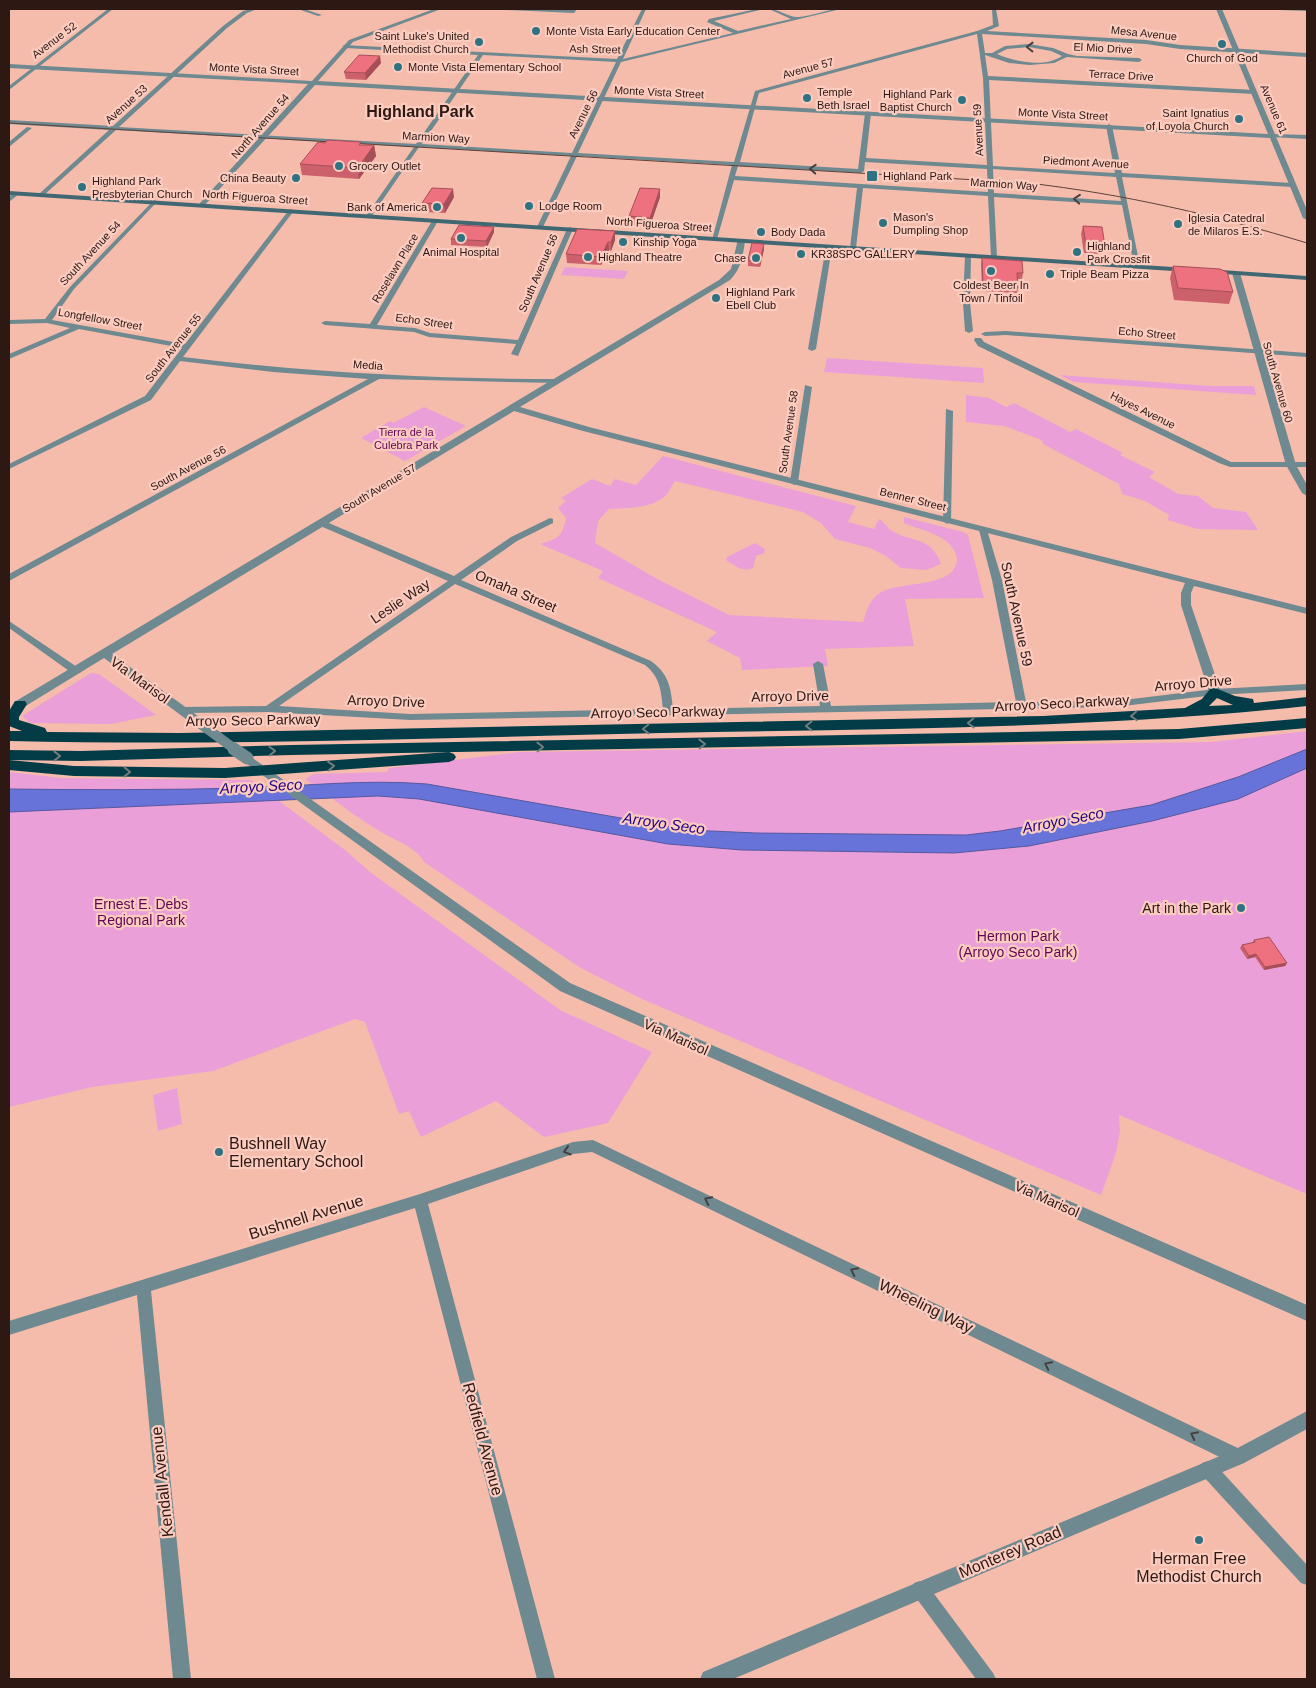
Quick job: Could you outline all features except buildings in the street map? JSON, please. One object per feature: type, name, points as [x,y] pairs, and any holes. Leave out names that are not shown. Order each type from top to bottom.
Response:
[{"type":"highway","points":[[1182,713],[1207,702],[1216,692],[1232,700],[1279,705]]},
{"type":"highway","name":"Arroyo Seco Parkway","points":[[9,736],[200,738],[1043,721],[1182,713],[1307,702]]},
{"type":"highway","points":[[12,707],[13,722],[19,726],[66,737]]},
{"type":"highway","points":[[9,755],[81,756],[292,750],[1179,734],[1307,723]]},
{"type":"highway","points":[[9,765],[84,771],[224,774],[477,754],[510,747]]},
{"type":"main road","name":"North Figueroa Street","points":[[12,194],[1307,278]]},
{"type":"street","name":"Avenue 52","points":[[9,88],[111,9]]},
{"type":"street","name":"Avenue 53","points":[[225,27],[224,25],[242,9]]},
{"type":"street","name":"Avenue 53","points":[[40,196],[225,27],[252,9]]},
{"type":"street","points":[[300,9],[320,15]]},
{"type":"street","name":"North Avenue 54","points":[[203,205],[345,46],[352,41],[438,9]]},
{"type":"street","points":[[507,9],[568,12],[574,12],[575,9]]},
{"type":"street","name":"Avenue 56","points":[[540,227],[644,9]]},
{"type":"street","points":[[738,33],[709,21],[762,9]]},
{"type":"street","points":[[771,9],[796,19]]},
{"type":"street","name":"Ash Street","points":[[345,46],[620,61],[839,9]]},
{"type":"street","name":"Avenue 57","points":[[714,239],[756,92],[979,32],[996,26],[994,9]]},
{"type":"street","name":"Avenue 61","points":[[1219,9],[1273,136],[1297,185],[1307,218]]},
{"type":"street","points":[[1279,9],[1307,10]]},
{"type":"street","name":"Mesa Avenue","points":[[979,32],[1146,42],[1180,48],[1237,52],[1307,55]]},
{"type":"street","name":"Avenue 59","points":[[979,32],[986,78],[994,257]]},
{"type":"street","name":"El Mio Drive","points":[[994,54],[998,50],[1009,47],[1032,47],[1049,48],[1066,56],[1139,60]]},
{"type":"street","points":[[369,216],[481,54]]},
{"type":"street","name":"El Mio Drive","points":[[983,54],[994,54],[998,58],[1011,61],[1032,62],[1055,62],[1066,56]]},
{"type":"street","name":"Monte Vista Street","points":[[9,66],[1307,137]]},
{"type":"street","name":"Terrace Drive","points":[[986,78],[1254,92]]},
{"type":"street","points":[[864,160],[868,113]]},
{"type":"street","name":"Marmion Way","points":[[9,122],[735,167],[861,171],[864,160]]},
{"type":"street","points":[[1108,126],[1137,266]]},
{"type":"street","name":"Marmion Way","points":[[9,127],[263,139]]},
{"type":"street","points":[[9,146],[29,128]]},
{"type":"street","name":"Piedmont Avenue","points":[[864,160],[1297,185]]},
{"type":"street","name":"Marmion Way","points":[[732,178],[1125,203]]},
{"type":"street","points":[[853,248],[860,186]]},
{"type":"street","points":[[9,200],[12,194]]},
{"type":"street","name":"South Avenue 54","points":[[47,321],[72,288],[154,202]]},
{"type":"street","name":"South Avenue 55","points":[[9,467],[145,400],[292,211]]},
{"type":"street","name":"Roselawn Place","points":[[372,327],[435,221]]},
{"type":"street","name":"South Avenue 56","points":[[515,354],[570,229]]},
{"type":"street","name":"South Avenue 57","points":[[12,707],[76,671],[732,276],[736,268],[741,241]]},
{"type":"street","points":[[812,349],[829,246]]},
{"type":"street","points":[[968,256],[966,292],[969,331]]},
{"type":"street","name":"South Avenue 60","points":[[1236,273],[1291,465],[1307,492]]},
{"type":"street","points":[[47,321],[49,340]]},
{"type":"street","name":"Longfellow Street","points":[[9,322],[47,321],[187,347]]},
{"type":"street","name":"Echo Street","points":[[325,323],[415,330],[429,335],[521,342]]},
{"type":"street","points":[[9,357],[80,326]]},
{"type":"street","name":"Echo Street","points":[[969,331],[978,331],[985,334],[1006,333],[1307,355]]},
{"type":"street","name":"Hayes Avenue","points":[[969,331],[965,333],[966,337],[978,340],[981,344],[1222,461],[1230,464],[1307,465]]},
{"type":"street","points":[[978,340],[984,339],[985,334]]},
{"type":"street","name":"Media","points":[[178,359],[263,369],[377,377],[446,381],[557,381]]},
{"type":"street","name":"South Avenue 56","points":[[9,578],[377,377]]},
{"type":"street","name":"South Avenue 58","points":[[794,482],[808,387]]},
{"type":"street","name":"Benner Street","points":[[514,408],[586,429],[1307,611]]},
{"type":"street","points":[[947,521],[949,411]]},
{"type":"street","name":"Leslie Way","points":[[268,708],[514,539],[550,522]]},
{"type":"street","name":"Omaha Street","points":[[321,523],[648,663],[657,669],[664,678],[668,712]]},
{"type":"street","name":"South Avenue 59","points":[[983,530],[997,580],[1021,704]]},
{"type":"street","points":[[1190,583],[1186,593],[1186,605],[1216,692]]},
{"type":"street","points":[[9,624],[76,671]]},
{"type":"street","name":"Via Marisol","points":[[104,654],[565,986],[685,1041],[1307,1313]]},
{"type":"street","points":[[818,664],[826,708]]},
{"type":"street","name":"Arroyo Drive","points":[[182,710],[268,708],[410,717],[1021,704],[1115,704],[1216,692],[1307,687]]},
{"type":"street","name":"Bushnell Avenue","points":[[9,1328],[420,1200],[573,1148],[593,1146],[614,1155]]},
{"type":"street","name":"Wheeling Way","points":[[614,1155],[1238,1457]]},
{"type":"street","name":"Redfield Avenue","points":[[420,1200],[546,1679]]},
{"type":"street","name":"Kendall Avenue","points":[[143,1286],[182,1679]]},
{"type":"street","name":"Monterey Road","points":[[710,1679],[1238,1457],[1307,1420]]},
{"type":"street","points":[[1208,1469],[1307,1577]]},
{"type":"street","points":[[920,1590],[987,1679]]},
{"type":"green space","points":[[565,267],[628,271],[624,279],[561,275]]},
{"type":"green space","points":[[827,358],[983,368],[984,383],[824,372]]},
{"type":"green space","points":[[1059,375],[1210,386],[1254,386],[1256,395],[1074,382]]},
{"type":"green space","points":[[966,395],[989,398],[1006,407],[1014,403],[1070,432],[1076,429],[1123,453],[1120,455],[1155,472],[1149,477],[1178,494],[1198,496],[1213,508],[1246,512],[1258,530],[1197,529],[1168,520],[1169,515],[1145,501],[1122,494],[1119,484],[1043,444],[1042,440],[1004,426],[966,422]]},
{"type":"green space","name":"Tierra de la Culebra Park","points":[[424,407],[466,426],[405,461],[361,438],[390,421],[393,423]]},
{"type":"green space","points":[[663,456],[856,506],[848,522],[874,529],[879,519],[894,532],[927,545],[937,555],[941,564],[926,570],[901,568],[886,556],[870,548],[835,539],[821,523],[803,512],[675,481],[667,494],[655,503],[640,507],[609,509],[598,521],[595,543],[659,580],[729,615],[863,622],[871,602],[880,593],[889,589],[925,583],[946,576],[953,570],[957,561],[953,548],[938,536],[904,523],[904,517],[963,532],[968,535],[984,598],[905,599],[914,646],[825,649],[828,666],[742,670],[740,658],[707,641],[717,632],[598,578],[603,571],[540,544],[555,538],[563,530],[566,518],[558,508],[566,501],[561,498],[592,479],[610,486],[615,479],[636,485]]},
{"type":"green space","points":[[755,543],[765,549],[764,553],[756,556],[753,568],[745,570],[726,560],[727,557]]},
{"type":"green space","points":[[91,673],[99,674],[156,715],[111,724],[30,723],[22,716]]},
{"type":"green space","name":"Hermon Park (Arroyo Seco Park)","points":[[1307,731],[1307,1194],[1119,1115],[1120,1131],[1116,1153],[1101,1195],[642,999],[579,967],[424,862],[411,849],[371,826],[305,779],[314,774],[387,772],[389,768],[520,752],[1213,742]]},
{"type":"green space","name":"Ernest E. Debs Regional Park","points":[[9,772],[61,778],[251,780],[345,850],[370,872],[560,1010],[652,1052],[608,1123],[544,1137],[496,1101],[421,1137],[409,1111],[399,1114],[365,1022],[355,1019],[213,1071],[92,1087],[9,1107]]},
{"type":"green space","points":[[177,1088],[182,1124],[158,1131],[153,1095]]},
{"type":"water","name":"Arroyo Seco","points":[[1307,749],[1307,768],[1238,799],[1152,821],[1029,846],[954,853],[742,850],[668,844],[419,799],[378,796],[9,812],[9,789],[186,789],[404,783],[427,784],[689,830],[756,833],[966,835],[1151,805],[1238,777]]},
{"type":"tram line","points":[[9,123],[1028,183],[1134,199],[1238,223],[1307,243]]},
{"type":"place","name":"Monte Vista Early Education Center","points":[[536,31]]},
{"type":"place","name":"Saint Luke's United Methodist Church","points":[[479,42]]},
{"type":"place","name":"Church of God","points":[[1222,44]]},
{"type":"place","name":"Monte Vista Elementary School","points":[[398,67]]},
{"type":"place","name":"Temple Beth Israel","points":[[807,98]]},
{"type":"place","name":"Highland Park Baptist Church","points":[[962,100]]},
{"type":"place","name":"Saint Ignatius of Loyola Church","points":[[1239,119]]},
{"type":"place","name":"Grocery Outlet","points":[[339,166]]},
{"type":"place","name":"Highland Park","points":[[872,176]]},
{"type":"place","name":"China Beauty","points":[[296,178]]},
{"type":"place","name":"Highland Park Presbyterian Church","points":[[82,187]]},
{"type":"place","name":"Lodge Room","points":[[529,206]]},
{"type":"place","name":"Bank of America","points":[[437,207]]},
{"type":"place","name":"Mason's Dumpling Shop","points":[[883,223]]},
{"type":"place","name":"Iglesia Catedral de Milaros E.S.","points":[[1178,224]]},
{"type":"place","name":"Body Dada","points":[[761,232]]},
{"type":"place","name":"Animal Hospital","points":[[461,238]]},
{"type":"place","name":"Kinship Yoga","points":[[623,242]]},
{"type":"place","name":"Highland Park Crossfit","points":[[1077,252]]},
{"type":"place","name":"KR38SPC GALLERY","points":[[801,254]]},
{"type":"place","name":"Highland Theatre","points":[[588,257]]},
{"type":"place","name":"Chase","points":[[756,258]]},
{"type":"place","name":"Coldest Beer In Town / Tinfoil","points":[[991,271]]},
{"type":"place","name":"Triple Beam Pizza","points":[[1050,274]]},
{"type":"place","name":"Highland Park Ebell Club","points":[[716,298]]},
{"type":"place","name":"Art in the Park","points":[[1241,908]]},
{"type":"place","name":"Bushnell Way Elementary School","points":[[219,1152]]},
{"type":"place","name":"Herman Free Methodist Church","points":[[1199,1540]]},
{"type":"district","name":"Highland Park","points":[[420,111]]}]
